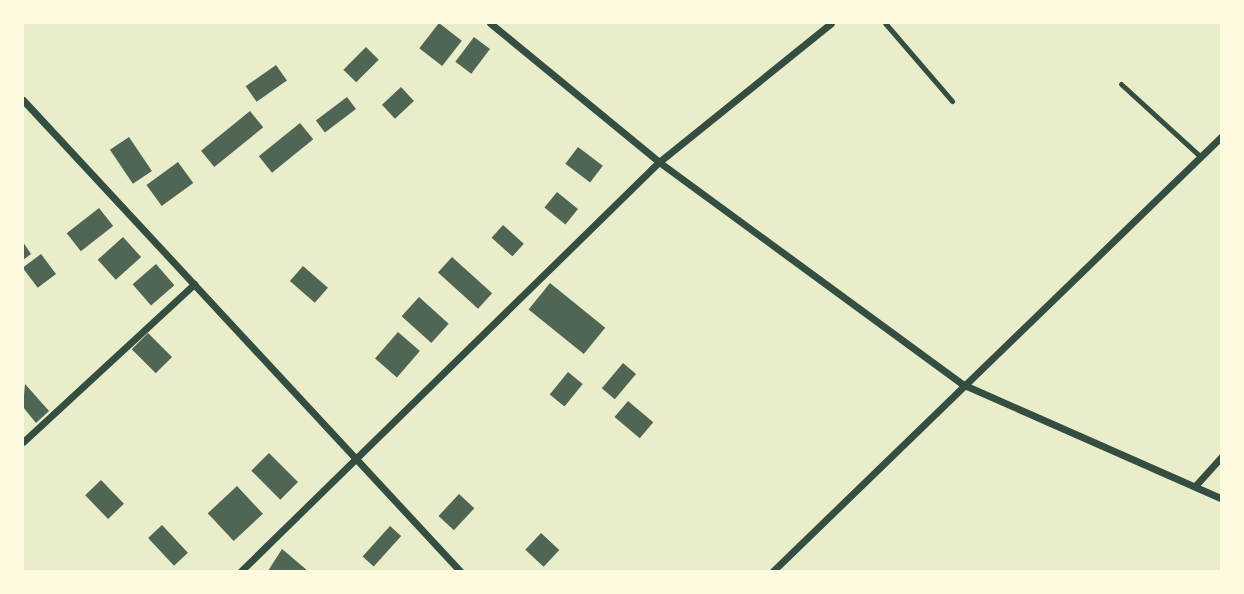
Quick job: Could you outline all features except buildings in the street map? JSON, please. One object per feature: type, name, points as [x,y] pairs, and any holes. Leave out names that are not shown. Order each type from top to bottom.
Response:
[{"type":"street","points":[[490,23],[659,162],[962,384],[1221,498]]},
{"type":"street","points":[[241,571],[360,459],[659,162],[831,23]]},
{"type":"street","points":[[23,100],[360,459],[460,571]]},
{"type":"street","points":[[773,571],[962,384],[1221,137]]},
{"type":"street","points":[[23,442],[194,284]]},
{"type":"street","points":[[1195,485],[1221,457]]},
{"type":"lane","points":[[885,23],[952,101]]},
{"type":"lane","points":[[1121,84],[1201,157]]}]
